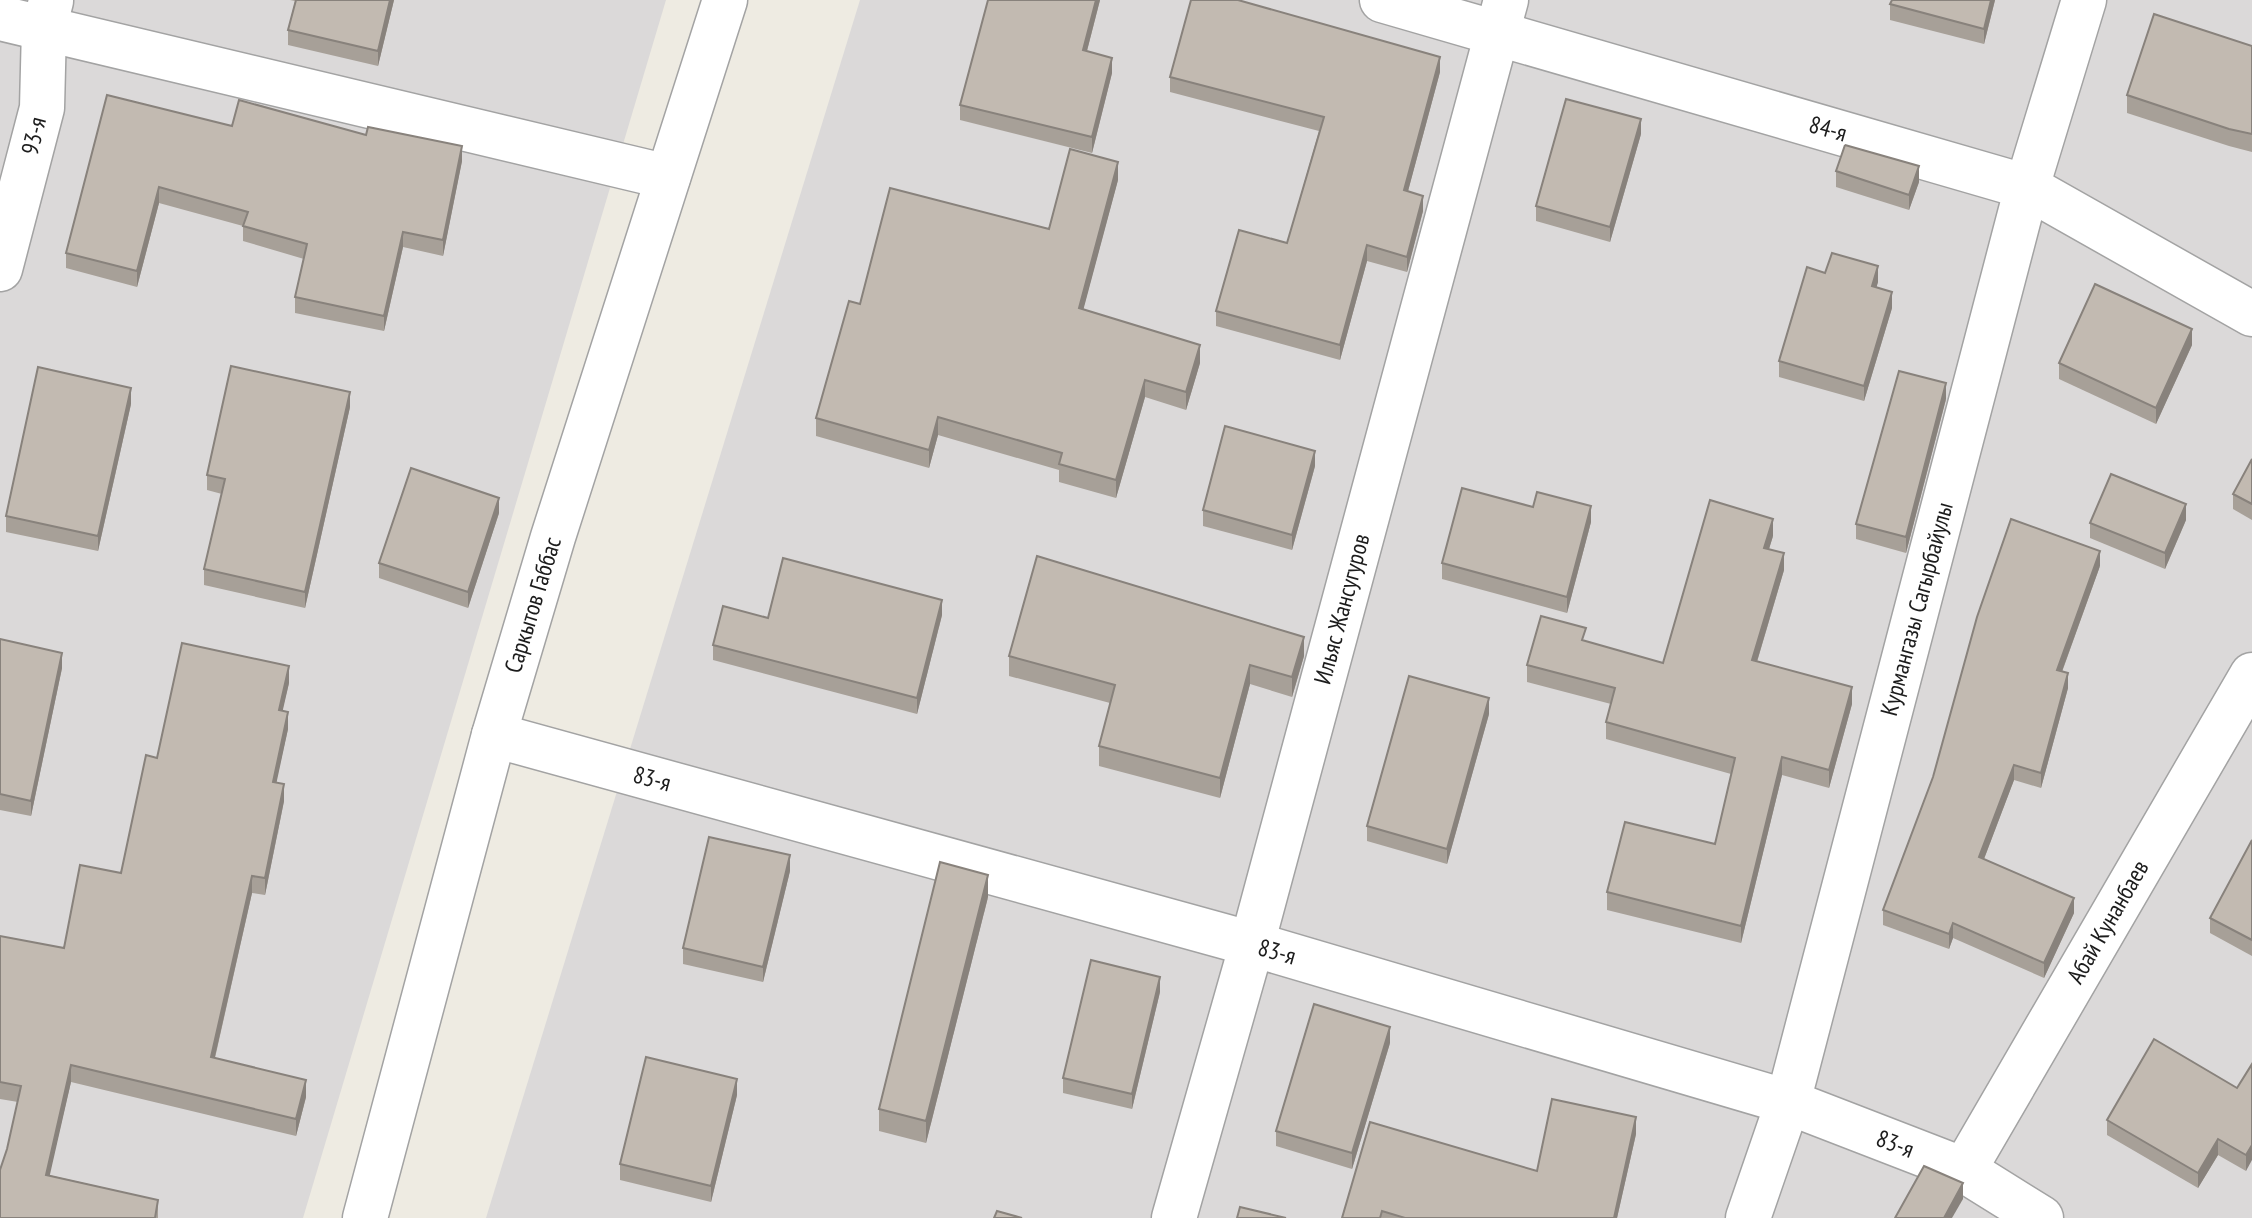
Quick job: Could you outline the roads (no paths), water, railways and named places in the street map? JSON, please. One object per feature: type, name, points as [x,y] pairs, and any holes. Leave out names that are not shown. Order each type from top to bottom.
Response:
[{"type":"street","name":"Саркытов Габбас","points":[[365,1218],[494,735],[553,537],[725,0]]},
{"type":"street","name":"84-я","points":[[1382,0],[1501,17],[2027,187],[2252,314]]},
{"type":"street","name":"Курмангазы Сагырбайулы","points":[[1748,1218],[1788,1102],[2027,187],[2084,0]]},
{"type":"street","points":[[0,18],[48,14],[668,177]]},
{"type":"street","name":"93-я","points":[[0,269],[42,108],[48,14]]},
{"type":"street","name":"Ильяс Жансугуров","points":[[1174,1218],[1252,944],[1501,17]]},
{"type":"street","name":"Абай Кунанбаев","points":[[1964,1170],[2252,675]]},
{"type":"street","name":"83-я","points":[[494,735],[1252,944],[1788,1102],[1964,1170],[2041,1218]]}]
